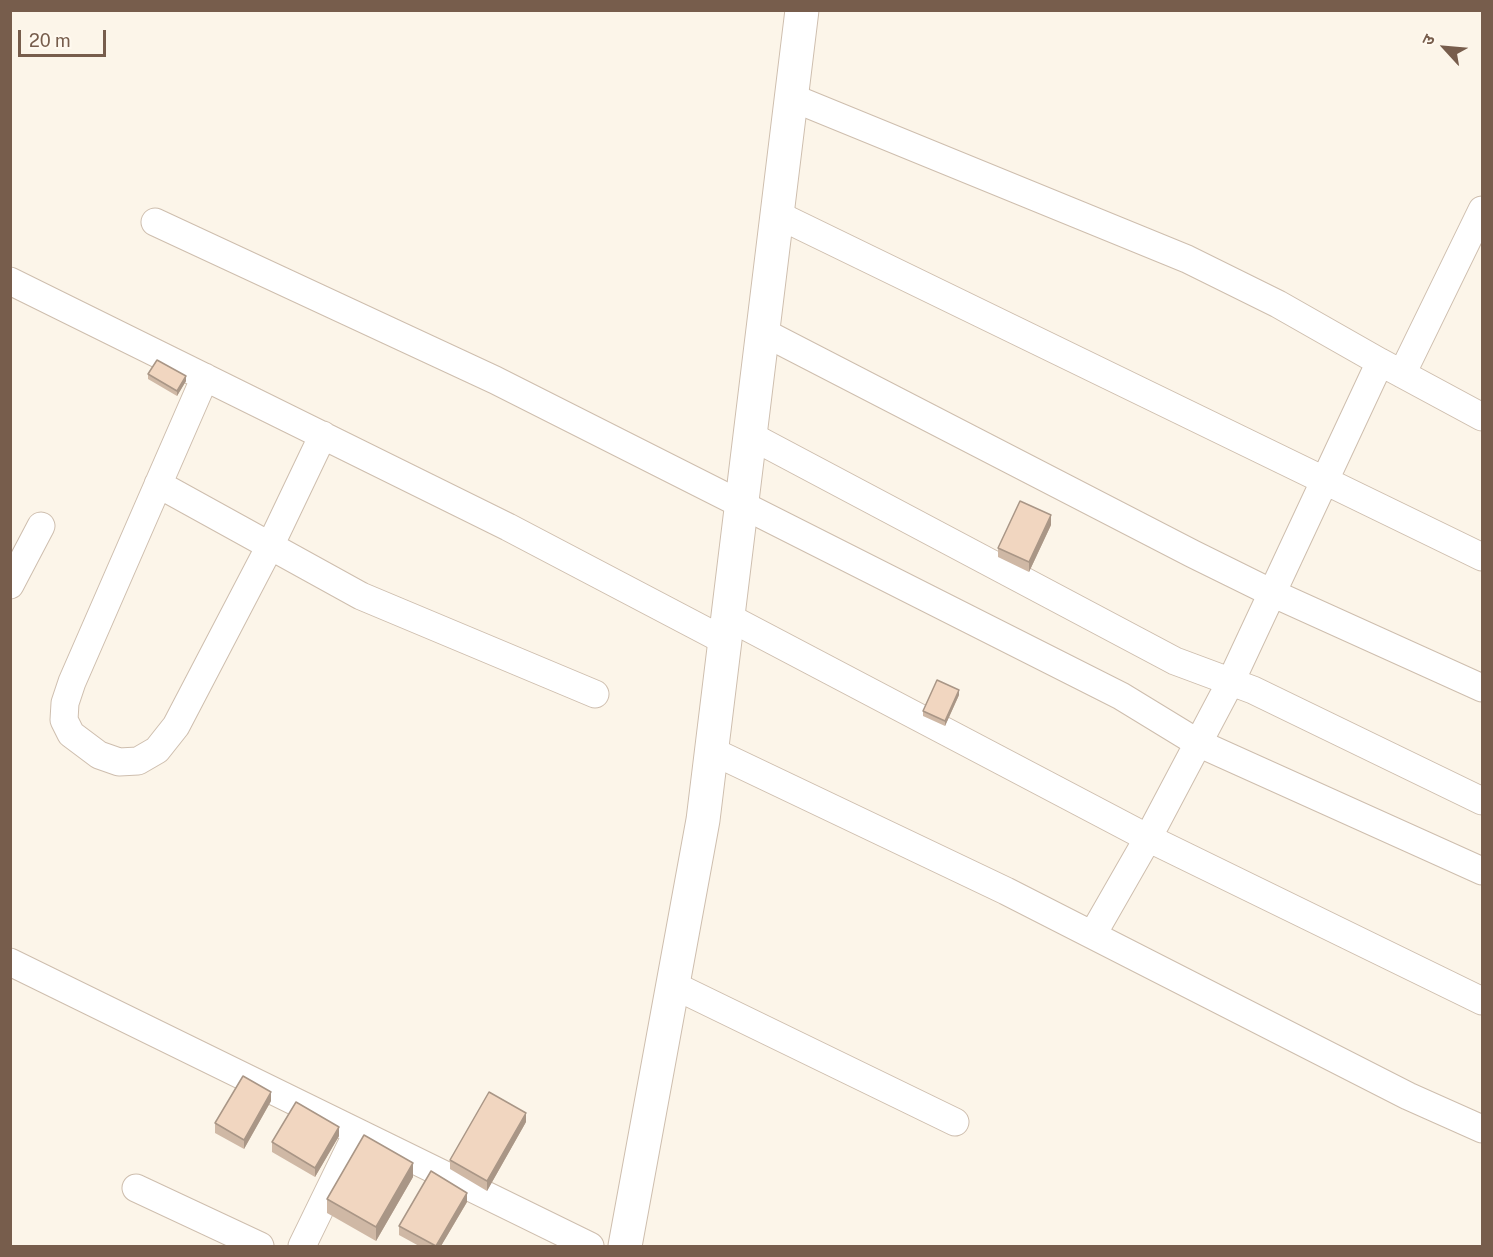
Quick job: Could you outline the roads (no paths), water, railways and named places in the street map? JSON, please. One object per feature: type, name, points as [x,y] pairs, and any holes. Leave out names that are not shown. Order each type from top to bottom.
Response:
[{"type":"street","points":[[625,1246],[703,820],[802,10]]},
{"type":"street","points":[[793,98],[1187,259],[1278,304],[1482,417]]},
{"type":"street","points":[[1093,934],[1148,838],[1232,681],[1324,482],[1482,210]]},
{"type":"street","points":[[778,215],[1482,557]]},
{"type":"street","points":[[155,222],[495,380],[1121,696],[1198,743],[1482,872]]},
{"type":"street","points":[[10,281],[508,527],[727,629],[1482,1001]]},
{"type":"street","points":[[763,332],[1272,593],[1482,688]]},
{"type":"street","points":[[205,377],[72,682],[65,703],[64,720],[71,734],[99,755],[119,762],[138,761],[157,750],[176,726],[270,546],[323,435]]},
{"type":"street","points":[[751,436],[1175,661],[1232,681],[1292,708],[1482,801]]},
{"type":"street","points":[[158,484],[361,596],[595,694]]},
{"type":"street","points":[[10,585],[41,526]]},
{"type":"street","points":[[712,751],[1006,891],[1408,1096],[1482,1129]]},
{"type":"street","points":[[10,962],[590,1246]]},
{"type":"street","points":[[673,986],[955,1122]]},
{"type":"street","points":[[302,1246],[357,1133]]},
{"type":"street","points":[[136,1188],[260,1246]]}]
